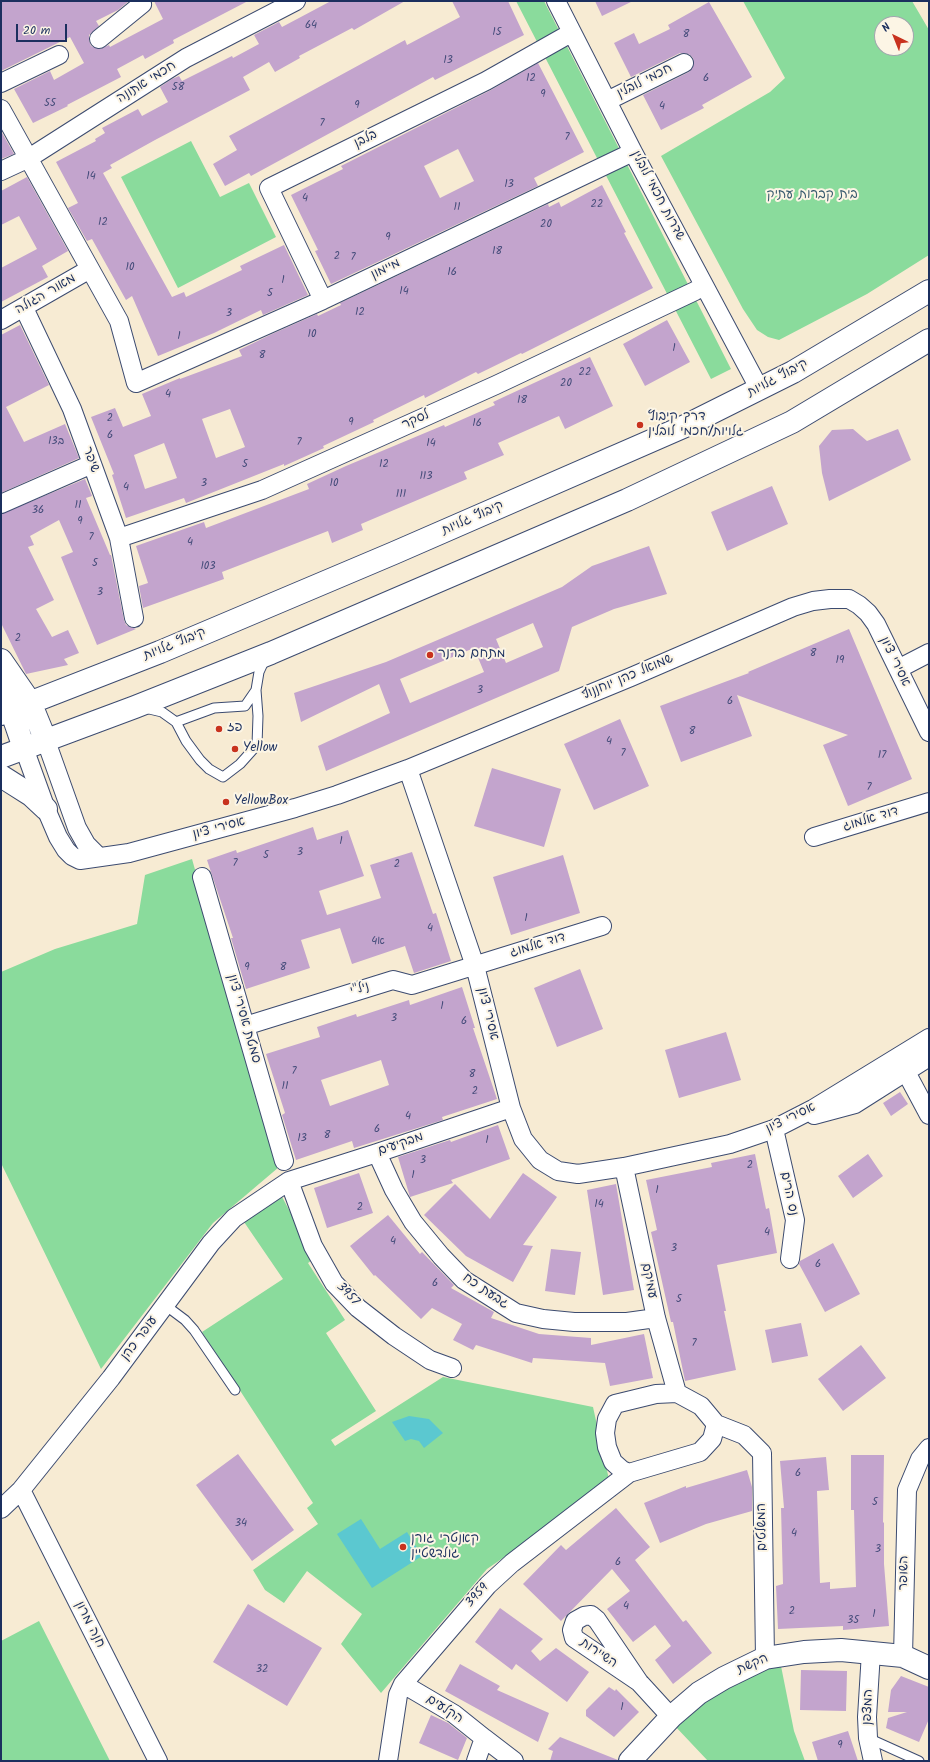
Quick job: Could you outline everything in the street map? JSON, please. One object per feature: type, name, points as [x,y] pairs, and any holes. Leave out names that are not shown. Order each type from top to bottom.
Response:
[{"type":"main road","name":"קיבוץ גלויות","points":[[6,712],[160,652],[394,553],[683,427],[760,390],[801,368],[929,291]]},
{"type":"main road","points":[[1,757],[136,707],[271,653],[627,500],[792,422],[929,340]]},
{"type":"main road","points":[[1,660],[30,702],[46,740]]},
{"type":"main road","points":[[1,681],[6,712],[24,748]]},
{"type":"main road","points":[[1,776],[28,792],[46,809]]},
{"type":"main road","name":"הקשת","points":[[630,1761],[671,1717],[700,1693],[724,1678],[765,1658],[804,1652],[834,1650],[871,1652],[902,1656],[929,1668]]},
{"type":"street","points":[[99,39],[142,4],[141,1]]},
{"type":"street","name":"חכמי אתונה","points":[[1,171],[29,158],[186,58],[296,1]]},
{"type":"street","name":"שדרות חכמי לובלין","points":[[556,1],[633,152],[760,390]]},
{"type":"street","name":"בלבן","points":[[323,300],[269,188],[486,81],[571,33]]},
{"type":"street","points":[[1,83],[59,55]]},
{"type":"street","name":"חכמי לובלין","points":[[607,101],[684,63]]},
{"type":"street","points":[[1,109],[90,269]]},
{"type":"street","name":"מיימון","points":[[90,269],[119,321],[136,383],[323,300],[633,152]]},
{"type":"street","name":"מאור הגולה","points":[[1,320],[90,269]]},
{"type":"street","name":"לסקר","points":[[119,538],[262,490],[496,385],[704,285]]},
{"type":"street","name":"שיפר","points":[[24,308],[72,409],[119,538],[134,618]]},
{"type":"street","points":[[1,504],[92,464]]},
{"type":"street","name":"אסירי ציון","points":[[849,599],[868,613],[876,624],[929,732]]},
{"type":"street","name":"שמואל כהן יוחננוף","points":[[408,769],[631,677],[793,607],[819,600],[849,599]]},
{"type":"street","points":[[898,669],[929,653]]},
{"type":"street","points":[[46,740],[78,828],[86,844],[98,856]]},
{"type":"street","name":"אסירי ציון","points":[[24,748],[46,809],[58,837],[66,850],[72,856],[80,860],[98,856],[129,853],[287,810],[337,795],[408,769],[475,966],[511,1108],[523,1139],[540,1160],[558,1171],[578,1174],[624,1167],[730,1144],[780,1126],[813,1109],[929,1038]]},
{"type":"street","name":"דוד אלמוג","points":[[814,837],[929,802]]},
{"type":"street","name":"סמטת אסירי ציון","points":[[202,877],[284,1161]]},
{"type":"street","name":"דוד אלמוג","points":[[475,966],[602,926]]},
{"type":"street","name":"ניל\"י","points":[[245,1026],[393,980],[412,985],[475,966]]},
{"type":"street","points":[[780,1126],[855,1104],[929,1057]]},
{"type":"street","points":[[906,1072],[929,1115]]},
{"type":"street","name":"מבקיעים","points":[[289,1180],[377,1153],[511,1108]]},
{"type":"street","name":"נס הרים","points":[[780,1126],[795,1220],[790,1259]]},
{"type":"street","name":"גבעת כח","points":[[377,1153],[394,1190],[413,1222],[441,1256],[464,1280],[516,1313],[543,1319],[574,1322],[627,1322],[656,1318]]},
{"type":"street","name":"עמיקם","points":[[624,1167],[656,1318],[677,1393]]},
{"type":"street","name":"עופר כהן","points":[[1,1509],[21,1490],[111,1378],[211,1243],[234,1218],[289,1180]]},
{"type":"street","name":"3957","points":[[289,1180],[313,1246],[334,1283],[358,1308],[394,1336],[430,1360],[452,1368]]},
{"type":"street","points":[[677,1393],[701,1406],[716,1424],[712,1439],[700,1452],[629,1473],[622,1470],[613,1462],[607,1447],[605,1433],[607,1419],[615,1404],[656,1394],[677,1393]]},
{"type":"street","name":"המשלטים","points":[[716,1424],[744,1435],[762,1454],[765,1658]]},
{"type":"street","name":"השופר","points":[[902,1656],[907,1490],[920,1459],[929,1448]]},
{"type":"street","name":"3959","points":[[388,1761],[398,1695],[403,1684],[479,1595],[512,1563],[629,1473]]},
{"type":"street","name":"חנה מרון","points":[[21,1490],[158,1761]]},
{"type":"street","name":"המצפן","points":[[871,1652],[867,1717],[868,1738],[873,1761]]},
{"type":"street","points":[[639,1682],[671,1717]]},
{"type":"street","name":"הקלעים","points":[[403,1684],[454,1714],[514,1761]]},
{"type":"street","points":[[476,1761],[484,1738]]},
{"type":"lane","points":[[136,707],[155,709],[176,722],[186,741],[200,760],[209,769],[223,777],[240,764],[257,745],[258,716],[256,690],[259,672],[271,653]]},
{"type":"lane","points":[[176,722],[214,708],[245,706],[256,690]]},
{"type":"lane","points":[[165,1305],[185,1320],[194,1330],[235,1390]]},
{"type":"lane","points":[[868,1738],[919,1761]]},
{"type":"green space","points":[[516,1],[544,1],[731,369],[711,379]]},
{"type":"green space","name":"בית קברות עתיק","points":[[743,1],[912,1],[929,30],[929,255],[867,294],[779,340],[768,337],[757,330],[743,309],[661,156],[770,92],[785,78]]},
{"type":"green space","points":[[191,141],[220,197],[249,183],[276,237],[178,288],[121,177]]},
{"type":"green space","points":[[192,859],[279,1167],[213,1223],[101,1369],[1,1163],[1,972],[55,949],[137,924],[145,875]]},
{"type":"green space","name":"קאנטרי גורן גולדשטיין","points":[[281,1195],[315,1258],[308,1263],[345,1320],[326,1333],[376,1411],[331,1440],[335,1446],[443,1377],[593,1407],[610,1484],[487,1569],[381,1693],[341,1644],[362,1614],[307,1571],[284,1603],[265,1590],[253,1570],[318,1524],[307,1508],[313,1503],[202,1332],[283,1279],[242,1219]]},
{"type":"green space","points":[[39,1621],[110,1761],[1,1761],[1,1641]]},
{"type":"green space","points":[[781,1666],[794,1731],[805,1761],[708,1761],[674,1725],[703,1700],[760,1671]]},
{"type":"water","points":[[409,1416],[429,1419],[443,1433],[424,1448],[419,1441],[411,1439],[405,1441],[392,1422]]},
{"type":"water","points":[[361,1519],[380,1549],[407,1532],[422,1556],[372,1588],[337,1534]]},
{"type":"building","points":[[1,1],[129,1],[118,10],[96,21],[99,26],[89,35],[89,40],[91,46],[100,49],[109,45],[110,47],[163,19],[154,1],[248,1],[173,40],[174,43],[145,59],[143,55],[117,69],[121,77],[33,123],[14,89],[50,71],[54,80],[84,63],[70,37],[1,71]]},
{"type":"building","points":[[331,1],[405,1],[354,30],[352,28],[299,56],[300,58],[275,72],[269,62],[243,77],[250,90],[110,165],[112,168],[103,173],[172,297],[184,292],[186,297],[242,270],[240,266],[284,245],[308,295],[263,315],[261,310],[214,333],[158,356],[132,296],[126,300],[92,239],[87,241],[68,208],[78,203],[56,162],[96,141],[95,139],[105,133],[102,128],[138,109],[142,116],[168,102],[160,87],[172,79],[179,76],[182,81],[232,56],[233,58],[259,44],[254,35],[279,22],[282,27]]},
{"type":"building","points":[[452,1],[508,1],[524,35],[435,80],[433,77],[251,176],[249,173],[225,186],[213,164],[237,150],[229,136],[405,40],[407,45],[460,17]]},
{"type":"building","points":[[595,1],[633,1],[602,16]]},
{"type":"building","points":[[709,2],[752,77],[702,105],[704,108],[661,130],[643,95],[689,72],[694,64],[693,58],[689,54],[680,53],[631,77],[614,43],[634,33],[639,44],[670,29],[668,25]]},
{"type":"building","points":[[538,63],[584,152],[534,178],[538,186],[331,284],[315,251],[318,250],[291,195],[343,169],[341,166],[491,90]],"holes":[[[458,149],[474,181],[440,198],[424,166]]]},
{"type":"building","points":[[1,131],[14,154],[1,159]]},
{"type":"building","points":[[27,177],[68,251],[42,266],[48,277],[1,302],[1,268],[37,249],[19,216],[1,225],[1,191]]},
{"type":"building","points":[[602,185],[626,232],[624,233],[653,288],[522,354],[521,353],[478,374],[476,372],[425,398],[424,395],[373,420],[374,422],[323,446],[324,448],[284,466],[284,464],[186,503],[184,498],[126,518],[112,475],[114,474],[91,417],[115,408],[123,427],[151,416],[142,394],[180,378],[242,356],[239,350],[317,314],[318,316],[341,305],[340,303],[548,204],[549,207],[559,202],[561,207]],"holes":[[[230,409],[245,447],[216,458],[202,419]],[[164,443],[177,478],[145,489],[134,455]]]},
{"type":"building","points":[[667,320],[690,362],[645,386],[623,344]]},
{"type":"building","points":[[20,325],[49,385],[6,407],[24,442],[65,424],[79,458],[1,493],[1,335]]},
{"type":"building","points":[[590,357],[613,406],[565,429],[559,416],[498,443],[504,455],[464,472],[467,479],[361,524],[363,530],[332,543],[328,531],[222,572],[224,579],[143,608],[139,586],[148,583],[136,546],[204,522],[206,528],[309,489],[307,484],[346,466],[444,425],[445,427],[495,405],[493,402]]},
{"type":"building","points":[[853,429],[867,441],[898,429],[911,460],[829,501],[822,473],[819,446],[832,430]]},
{"type":"building","points":[[85,479],[92,496],[86,498],[111,555],[124,620],[126,625],[136,629],[97,645],[61,557],[73,552],[59,520],[30,536],[34,545],[28,547],[54,600],[36,609],[52,637],[68,630],[79,653],[64,659],[68,665],[26,674],[1,623],[1,514]]},
{"type":"building","points":[[772,486],[788,524],[727,551],[711,512]]},
{"type":"building","name":"מתחם ברנר","points":[[649,546],[667,594],[614,609],[572,627],[559,671],[326,771],[318,746],[390,713],[379,684],[301,722],[294,693],[386,662],[562,587],[592,566]],"holes":[[[533,623],[543,647],[506,663],[496,639]],[[474,648],[484,672],[410,703],[400,679]]]},
{"type":"building","points":[[849,629],[912,779],[848,806],[823,745],[848,735],[737,695],[752,736],[681,762],[660,706],[749,673],[748,672]]},
{"type":"building","points":[[620,719],[649,786],[594,810],[564,744]]},
{"type":"building","points":[[492,768],[561,789],[544,847],[474,826]]},
{"type":"building","points":[[313,827],[317,840],[348,830],[364,876],[319,891],[327,915],[381,898],[370,865],[412,852],[433,914],[436,913],[451,961],[414,973],[405,946],[352,964],[340,928],[301,940],[310,968],[246,989],[231,938],[233,938],[207,860],[236,850],[237,853]]},
{"type":"building","points":[[563,855],[580,913],[511,935],[493,877]]},
{"type":"building","points":[[580,969],[603,1029],[557,1047],[534,988]]},
{"type":"building","points":[[462,987],[475,1028],[473,1028],[497,1099],[442,1117],[443,1120],[354,1148],[352,1141],[296,1160],[282,1115],[285,1113],[266,1054],[320,1037],[317,1027],[356,1014],[357,1017],[409,1000],[410,1005]],"holes":[[[381,1060],[389,1085],[330,1106],[321,1080]]]},
{"type":"building","points":[[726,1032],[741,1080],[679,1098],[665,1050]]},
{"type":"building","points":[[900,1092],[908,1104],[891,1116],[883,1103]]},
{"type":"building","points":[[498,1125],[510,1159],[451,1180],[453,1183],[410,1197],[398,1157],[450,1140],[451,1142]]},
{"type":"building","points":[[755,1154],[766,1209],[769,1208],[777,1253],[717,1265],[726,1311],[724,1311],[736,1370],[685,1381],[673,1322],[671,1322],[651,1232],[657,1230],[646,1180],[712,1167],[711,1163]]},
{"type":"building","points":[[868,1154],[883,1176],[853,1198],[838,1176]]},
{"type":"building","points":[[359,1173],[373,1213],[327,1228],[314,1188]]},
{"type":"building","points":[[523,1173],[557,1197],[523,1245],[533,1246],[513,1282],[466,1256],[424,1215],[455,1184],[490,1219]]},
{"type":"building","points":[[616,1184],[634,1290],[603,1295],[587,1190]]},
{"type":"building","points":[[388,1215],[420,1254],[422,1252],[454,1285],[451,1288],[494,1312],[491,1318],[539,1334],[591,1338],[591,1345],[644,1334],[653,1378],[610,1386],[605,1363],[533,1358],[532,1363],[476,1345],[473,1350],[453,1340],[462,1324],[432,1308],[421,1319],[375,1275],[374,1276],[350,1246]]},
{"type":"building","points":[[833,1243],[860,1294],[825,1312],[799,1264],[800,1261]]},
{"type":"building","points":[[551,1249],[581,1252],[575,1295],[545,1291]]},
{"type":"building","points":[[801,1323],[808,1356],[772,1363],[765,1330]]},
{"type":"building","points":[[861,1345],[886,1378],[843,1411],[818,1379]]},
{"type":"building","points":[[238,1454],[294,1530],[252,1561],[196,1485]]},
{"type":"building","points":[[851,1455],[884,1455],[884,1564],[889,1626],[843,1630],[843,1626],[778,1629],[776,1586],[783,1584],[781,1508],[784,1508],[780,1461],[826,1457],[829,1490],[817,1491],[820,1583],[830,1582],[830,1589],[856,1587],[854,1510],[851,1510]]},
{"type":"building","points":[[747,1470],[752,1487],[752,1511],[706,1524],[660,1543],[644,1503],[686,1486],[686,1488]]},
{"type":"building","points":[[616,1508],[650,1547],[635,1560],[683,1622],[686,1620],[712,1653],[673,1684],[655,1660],[671,1646],[655,1625],[633,1642],[607,1609],[630,1591],[612,1569],[561,1621],[523,1584],[561,1545],[566,1550]]},
{"type":"building","points":[[248,1604],[322,1648],[287,1706],[213,1662]]},
{"type":"building","points":[[500,1608],[543,1639],[531,1651],[540,1661],[556,1648],[589,1672],[567,1702],[516,1664],[512,1670],[475,1642]]},
{"type":"building","points":[[460,1664],[500,1686],[497,1690],[549,1713],[538,1742],[445,1691]]},
{"type":"building","points":[[801,1670],[847,1671],[846,1711],[800,1710]]},
{"type":"building","points":[[901,1676],[929,1687],[929,1719],[919,1742],[886,1728],[888,1718],[907,1712],[888,1712],[891,1690]]},
{"type":"building","points":[[609,1687],[615,1691],[616,1689],[639,1712],[614,1737],[586,1716],[586,1710]]},
{"type":"building","points":[[431,1715],[448,1723],[467,1738],[458,1760],[419,1743]]},
{"type":"building","points":[[848,1731],[858,1761],[818,1761],[812,1742]]},
{"type":"building","points":[[560,1737],[618,1761],[550,1761],[553,1751],[548,1749]]},
{"type":"place","name":"דרך קיבוץ גלויות/חכמי לובלין","points":[[640,425]]},
{"type":"place","name":"מתחם ברנר","points":[[430,655]]},
{"type":"place","name":"פז","points":[[219,729]]},
{"type":"place","name":"Yellow","points":[[235,749]]},
{"type":"place","name":"YellowBox","points":[[226,802]]},
{"type":"place","name":"קאנטרי גורן גולדשטיין","points":[[403,1547]]}]
